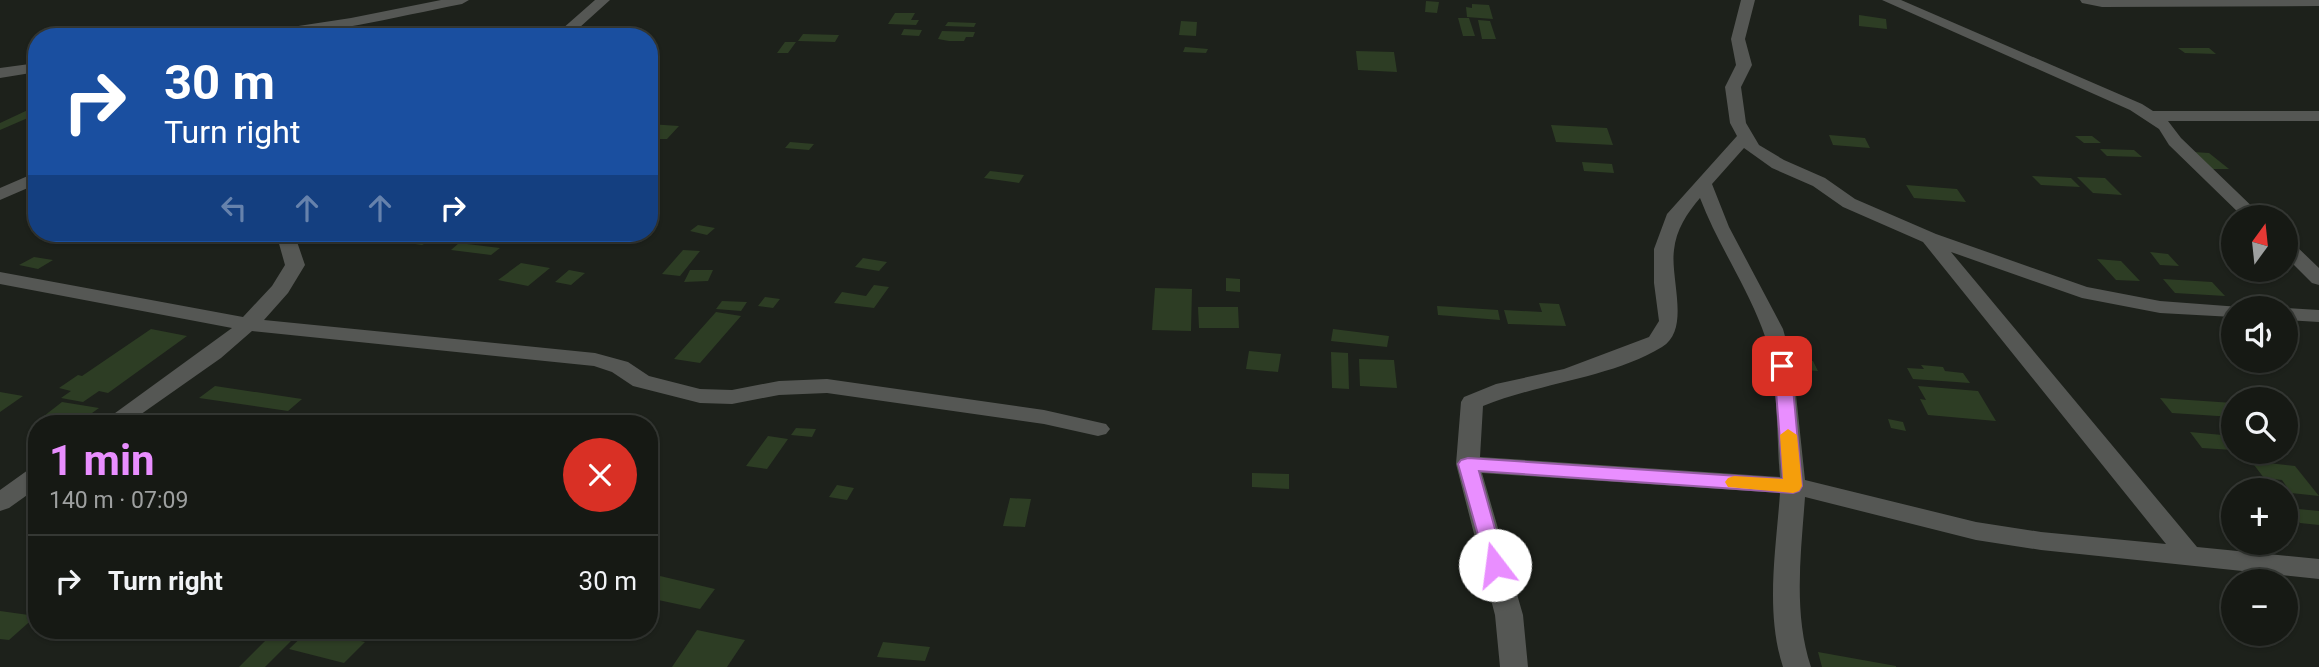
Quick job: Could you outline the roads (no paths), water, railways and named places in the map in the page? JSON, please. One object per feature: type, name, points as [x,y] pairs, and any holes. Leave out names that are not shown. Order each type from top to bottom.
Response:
[{"type":"street","points":[[309,28],[462,0]]},
{"type":"street","points":[[570,28],[603,0]]},
{"type":"street","points":[[1748,0],[1738,39],[1744,65],[1733,87],[1738,123],[1753,148],[1778,164],[1819,182],[1849,203],[1929,238],[2081,292],[2160,307],[2221,310]]},
{"type":"street","points":[[1889,0],[2103,91],[2149,116],[2165,127],[2175,141],[2242,205]]},
{"type":"street","points":[[2087,0],[2102,4],[2319,2]]},
{"type":"street","points":[[327,28],[334,24]]},
{"type":"street","points":[[0,73],[28,68]]},
{"type":"street","points":[[2149,116],[2319,116]]},
{"type":"street","points":[[1514,667],[1509,615],[1468,464],[1472,402],[1504,389],[1570,374],[1657,341],[1669,321],[1664,284],[1664,249],[1675,214],[1745,137]]},
{"type":"street","points":[[0,195],[28,181]]},
{"type":"street","points":[[1703,185],[1720,227],[1773,329],[1782,366],[1793,486],[1786,589],[1790,646],[1797,667]]},
{"type":"street","points":[[1929,238],[2190,556]]},
{"type":"street","points":[[124,415],[250,325],[286,283],[295,265],[288,242]]},
{"type":"street","points":[[2298,259],[2319,279]]},
{"type":"street","points":[[0,278],[250,325],[595,360],[620,367],[641,381],[700,396],[732,397],[779,388],[827,386],[1044,417],[1098,429]]},
{"type":"street","points":[[2298,315],[2319,316]]},
{"type":"street","points":[[1468,464],[1793,486],[1976,531],[2041,541],[2319,569]]},
{"type":"street","points":[[0,502],[28,482]]}]
